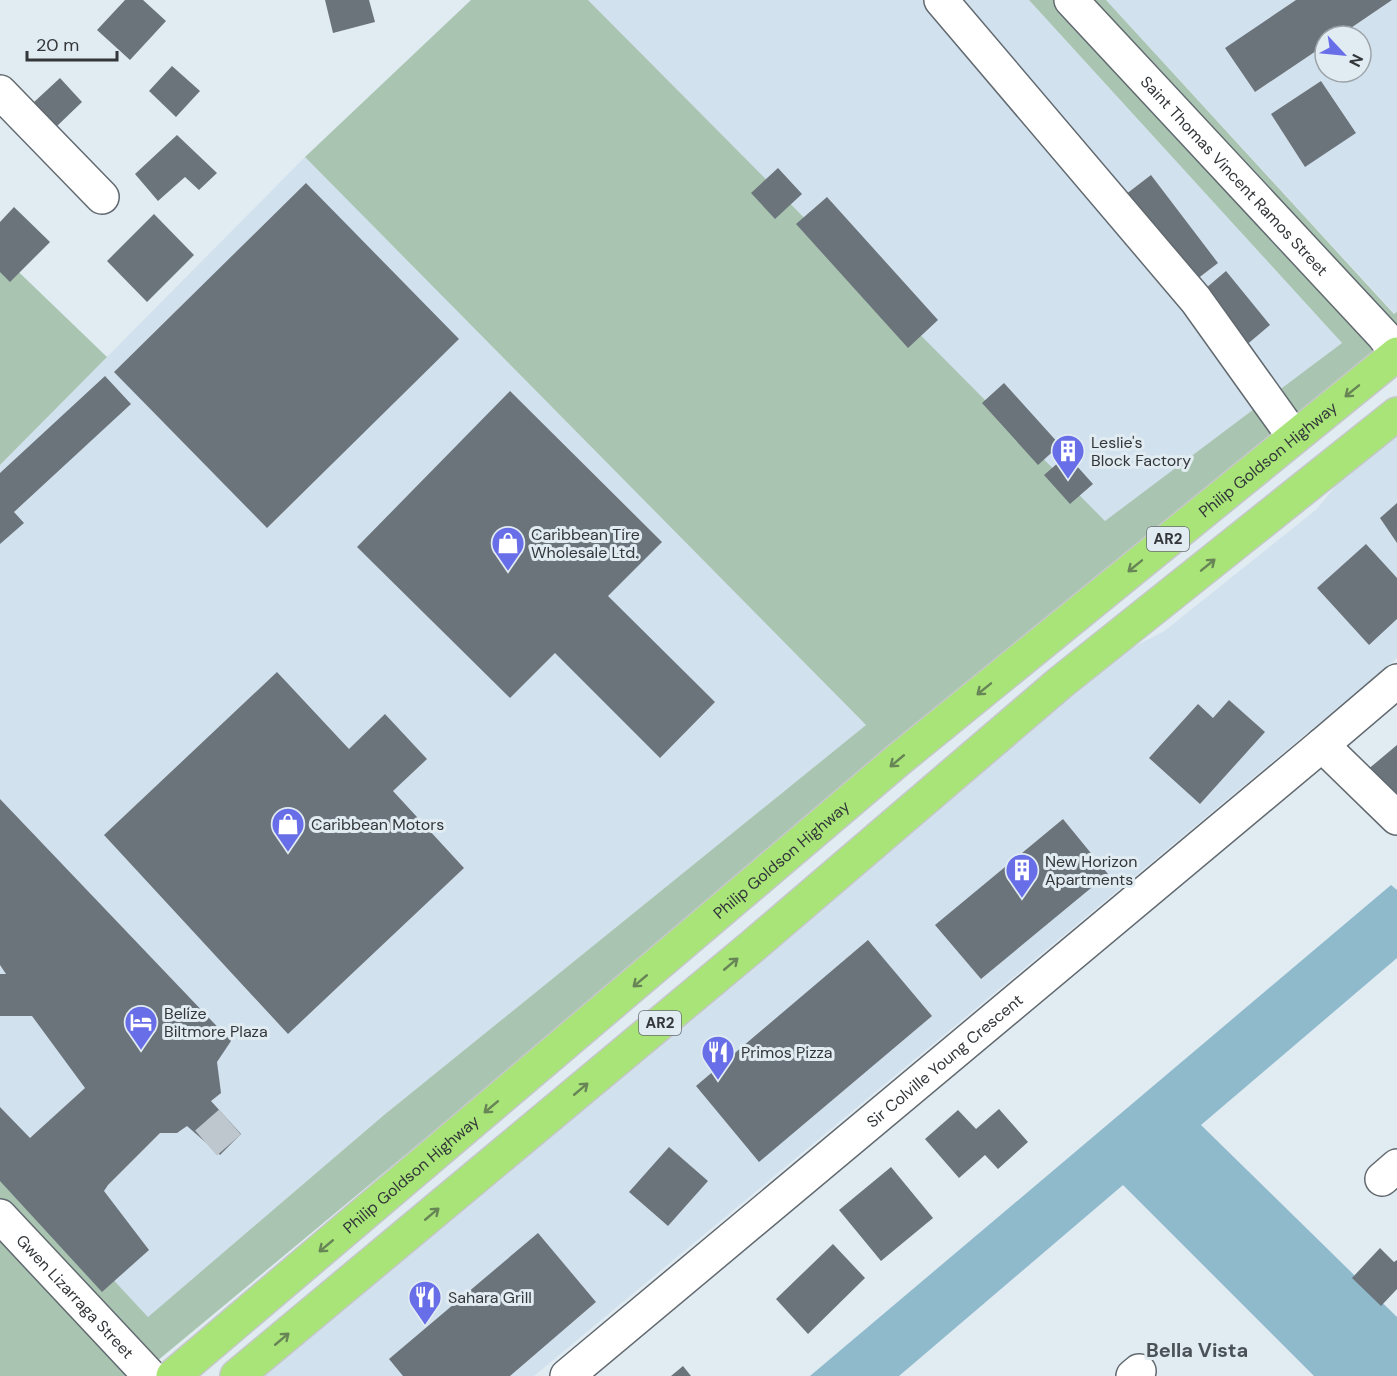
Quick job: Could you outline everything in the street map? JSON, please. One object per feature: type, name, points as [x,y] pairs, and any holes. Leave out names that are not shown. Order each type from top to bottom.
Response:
[{"type":"highway","name":"Philip Goldson Highway","points":[[173,1376],[889,768],[1397,353]]},
{"type":"highway","name":"AR2","points":[[237,1376],[735,960],[1060,683],[1397,414]]},
{"type":"street","points":[[940,0],[1196,300],[1294,437]]},
{"type":"street","name":"Saint Thomas Vincent Ramos Street","points":[[1071,0],[1383,335],[1397,353]]},
{"type":"street","points":[[0,92],[102,197]]},
{"type":"street","name":"Sir Colville Young Crescent","points":[[567,1376],[1397,681]]},
{"type":"street","points":[[1322,746],[1397,818]]},
{"type":"street","name":"Gwen Lizarraga Street","points":[[0,1216],[150,1376]]},
{"type":"shaded area","points":[[588,0],[1029,0],[1342,343],[1105,522]]},
{"type":"shaded area","points":[[1106,0],[1397,0],[1397,312],[1395,314]]},
{"type":"shaded area","points":[[305,157],[866,725],[384,1115],[148,1317],[0,1158],[0,465]]},
{"type":"shaded area","points":[[1397,431],[1397,658],[534,1376],[260,1376],[1083,672],[1163,632],[1317,509],[1350,468]]},
{"type":"green space","points":[[471,0],[588,0],[1105,521],[1342,343],[1029,0],[1106,0],[1394,314],[1397,312],[1397,332],[139,1376],[0,1376],[0,1158],[148,1317],[384,1115],[866,725],[305,157]]},
{"type":"green space","points":[[0,254],[107,357],[0,465]]},
{"type":"water","points":[[1391,885],[1397,890],[1397,958],[1201,1125],[1397,1317],[1397,1376],[1314,1376],[1123,1185],[899,1376],[810,1376]]},
{"type":"building","points":[[125,0],[143,0],[166,21],[130,60],[97,30]]},
{"type":"building","points":[[325,0],[369,0],[375,22],[333,33]]},
{"type":"building","points":[[1296,0],[1392,0],[1357,24],[1313,24],[1313,53],[1255,92],[1225,48]]},
{"type":"building","points":[[172,66],[200,91],[176,117],[149,91]]},
{"type":"building","points":[[60,78],[82,102],[56,127],[33,103]]},
{"type":"building","points":[[1316,84],[1323,84],[1356,133],[1305,167],[1271,114]]},
{"type":"building","points":[[177,135],[217,173],[199,190],[185,177],[158,201],[135,174]]},
{"type":"building","points":[[778,168],[802,194],[775,219],[751,193]]},
{"type":"building","points":[[1151,175],[1218,263],[1188,286],[1121,198]]},
{"type":"building","points":[[306,183],[459,339],[267,528],[114,372]]},
{"type":"building","points":[[827,197],[938,320],[908,348],[796,224]]},
{"type":"building","points":[[14,207],[50,242],[10,282],[0,272],[0,222]]},
{"type":"building","points":[[154,214],[194,255],[147,302],[107,261]]},
{"type":"building","points":[[1226,271],[1270,325],[1244,347],[1199,294]]},
{"type":"building","points":[[105,376],[131,404],[14,512],[24,523],[0,544],[0,473]]},
{"type":"building","points":[[1004,383],[1060,445],[1038,465],[982,403]]},
{"type":"building","name":"Caribbean Tire Wholesale Ltd.","points":[[510,391],[662,542],[608,596],[715,702],[660,758],[555,653],[510,698],[357,547]]},
{"type":"building","name":"Leslie's Block Factory","points":[[1067,455],[1093,484],[1070,504],[1044,475]]},
{"type":"building","points":[[1397,503],[1397,543],[1380,518]]},
{"type":"building","points":[[1366,544],[1397,578],[1397,619],[1369,645],[1317,588]]},
{"type":"building","points":[[277,672],[349,749],[385,714],[427,759],[393,791],[464,868],[288,1034],[104,835]]},
{"type":"building","points":[[1229,700],[1265,732],[1200,804],[1149,758],[1198,704],[1213,718]]},
{"type":"building","points":[[1397,745],[1397,809],[1366,771]]},
{"type":"building","name":"Belize Biltmore Plaza","points":[[0,799],[231,1041],[217,1062],[221,1093],[211,1101],[241,1134],[220,1155],[187,1126],[177,1133],[160,1133],[108,1185],[104,1191],[149,1250],[102,1292],[0,1181],[0,1107],[30,1138],[85,1088],[32,1016],[0,1016],[0,974],[6,974],[0,965]]},
{"type":"building","name":"New Horizon Apartments","points":[[1063,819],[1108,874],[981,979],[935,925]]},
{"type":"building","points":[[868,940],[932,1016],[759,1162],[696,1086]]},
{"type":"building","points":[[999,1109],[1028,1142],[998,1169],[985,1155],[959,1178],[925,1139],[958,1110],[976,1129]]},
{"type":"building","points":[[669,1147],[708,1181],[668,1226],[629,1192]]},
{"type":"building","points":[[891,1167],[933,1218],[881,1261],[839,1210]]},
{"type":"building","points":[[538,1233],[596,1302],[510,1376],[403,1376],[389,1359]]},
{"type":"building","points":[[833,1244],[865,1278],[808,1334],[776,1299]]},
{"type":"building","points":[[1380,1248],[1394,1262],[1397,1260],[1397,1289],[1381,1306],[1352,1278]]},
{"type":"building","points":[[683,1366],[691,1376],[671,1376]]},
{"type":"tunnel","points":[[206,1143],[230,1122]]},
{"type":"place","name":"Leslie's Block Factory","points":[[1068,480]]},
{"type":"place","name":"Caribbean Tire Wholesale Ltd.","points":[[508,572]]},
{"type":"place","name":"Caribbean Motors","points":[[288,853]]},
{"type":"place","name":"New Horizon Apartments","points":[[1022,899]]},
{"type":"place","name":"Belize Biltmore Plaza","points":[[141,1051]]},
{"type":"place","name":"Primos Pizza","points":[[718,1081]]},
{"type":"place","name":"Sahara Grill","points":[[425,1326]]},
{"type":"district","name":"Bella Vista","points":[[1197,1350]]}]
